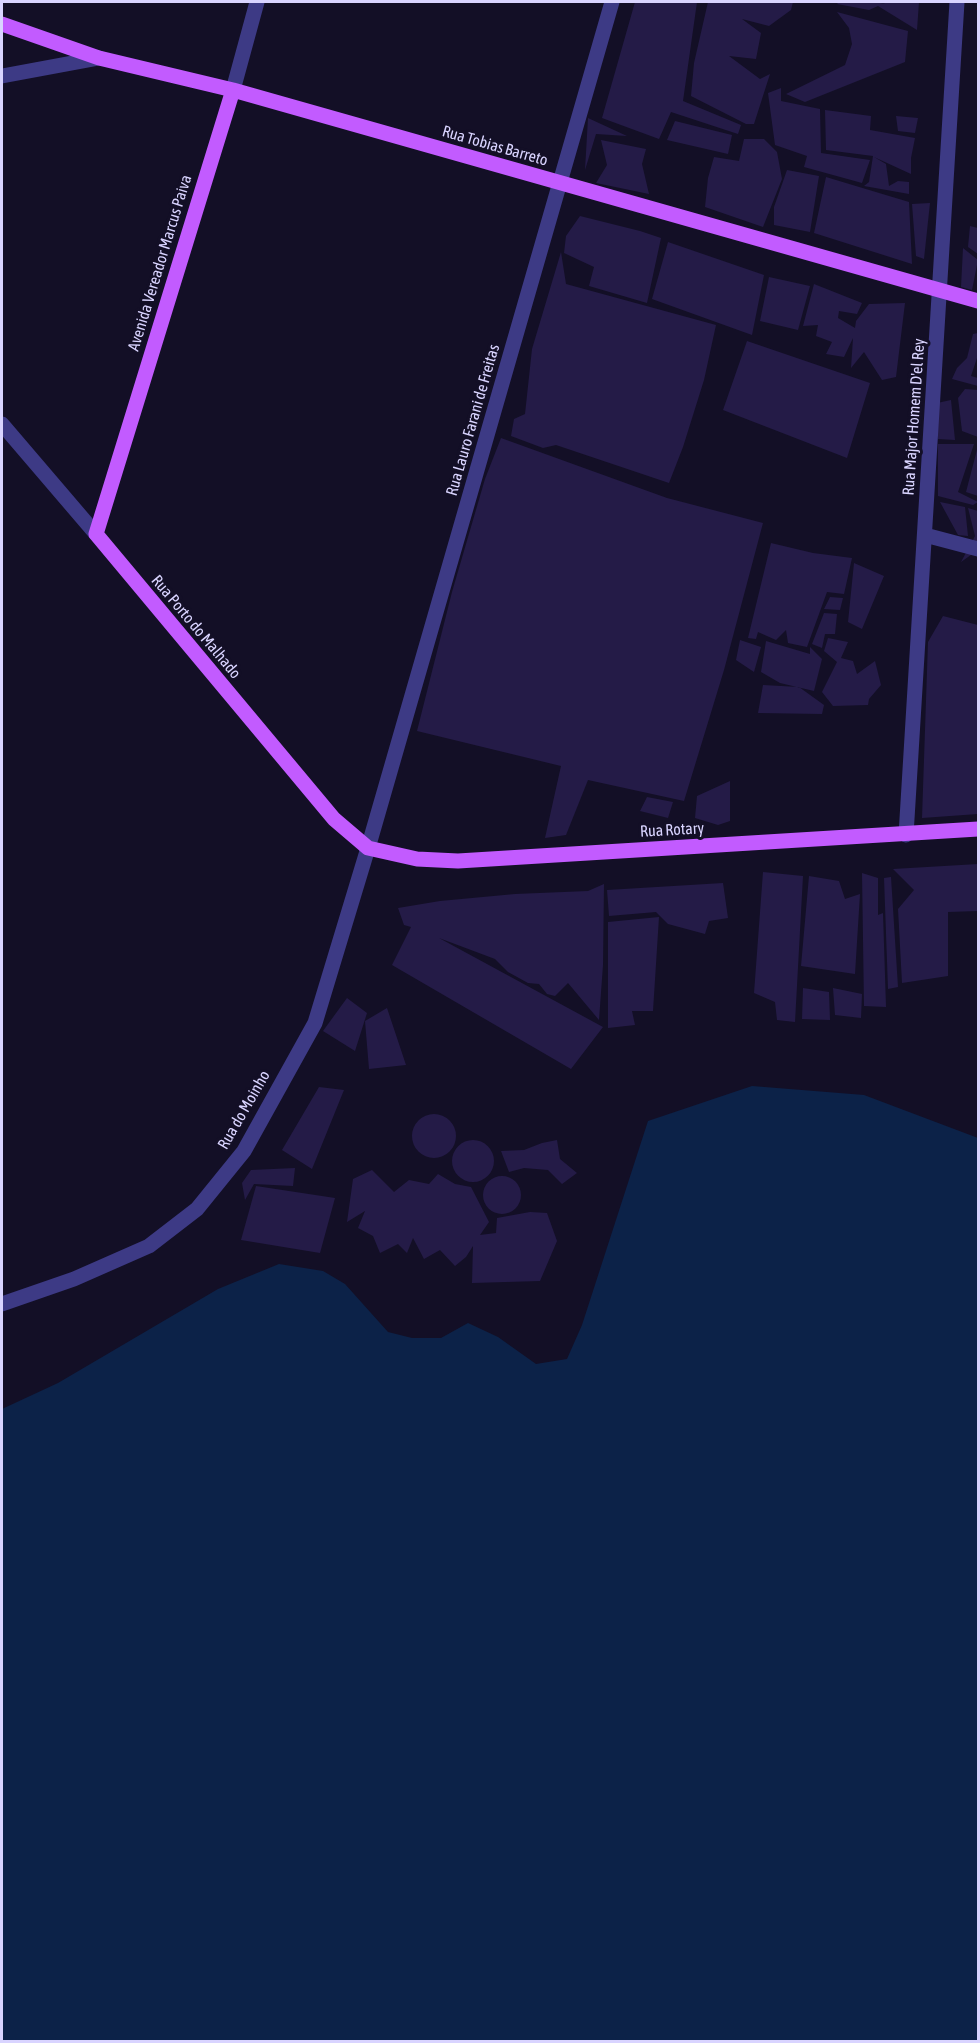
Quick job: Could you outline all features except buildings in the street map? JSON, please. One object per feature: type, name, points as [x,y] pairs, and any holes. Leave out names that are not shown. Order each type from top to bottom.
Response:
[{"type":"main road","name":"Rua Tobias Barreto","points":[[2,24],[99,58],[232,90],[978,301]]},
{"type":"main road","name":"Avenida Vereador Marcus Paiva","points":[[96,534],[232,90]]},
{"type":"main road","name":"Rua Porto do Malhado","points":[[96,534],[334,819],[368,848]]},
{"type":"main road","name":"Rua Rotary","points":[[368,848],[417,859],[458,861],[978,830]]},
{"type":"street","name":"Avenida Vereador Marcus Paiva","points":[[232,90],[257,2]]},
{"type":"street","name":"Rua Lauro Farani de Freitas","points":[[368,848],[612,2]]},
{"type":"street","name":"Rua Major Homem D'el Rey","points":[[906,835],[957,2]]},
{"type":"street","points":[[2,76],[99,58]]},
{"type":"street","name":"Rua Porto do Malhado","points":[[2,424],[96,534]]},
{"type":"street","points":[[925,535],[978,549]]},
{"type":"street","name":"Rua do Moinho","points":[[2,1304],[74,1279],[149,1246],[197,1209],[244,1151],[315,1023],[368,848]]},
{"type":"water","points":[[752,1086],[864,1095],[978,1138],[978,2041],[2,2041],[2,1409],[58,1383],[218,1289],[279,1264],[323,1271],[345,1284],[388,1332],[412,1338],[441,1338],[468,1323],[498,1337],[536,1364],[567,1359],[582,1325],[648,1121]]}]
